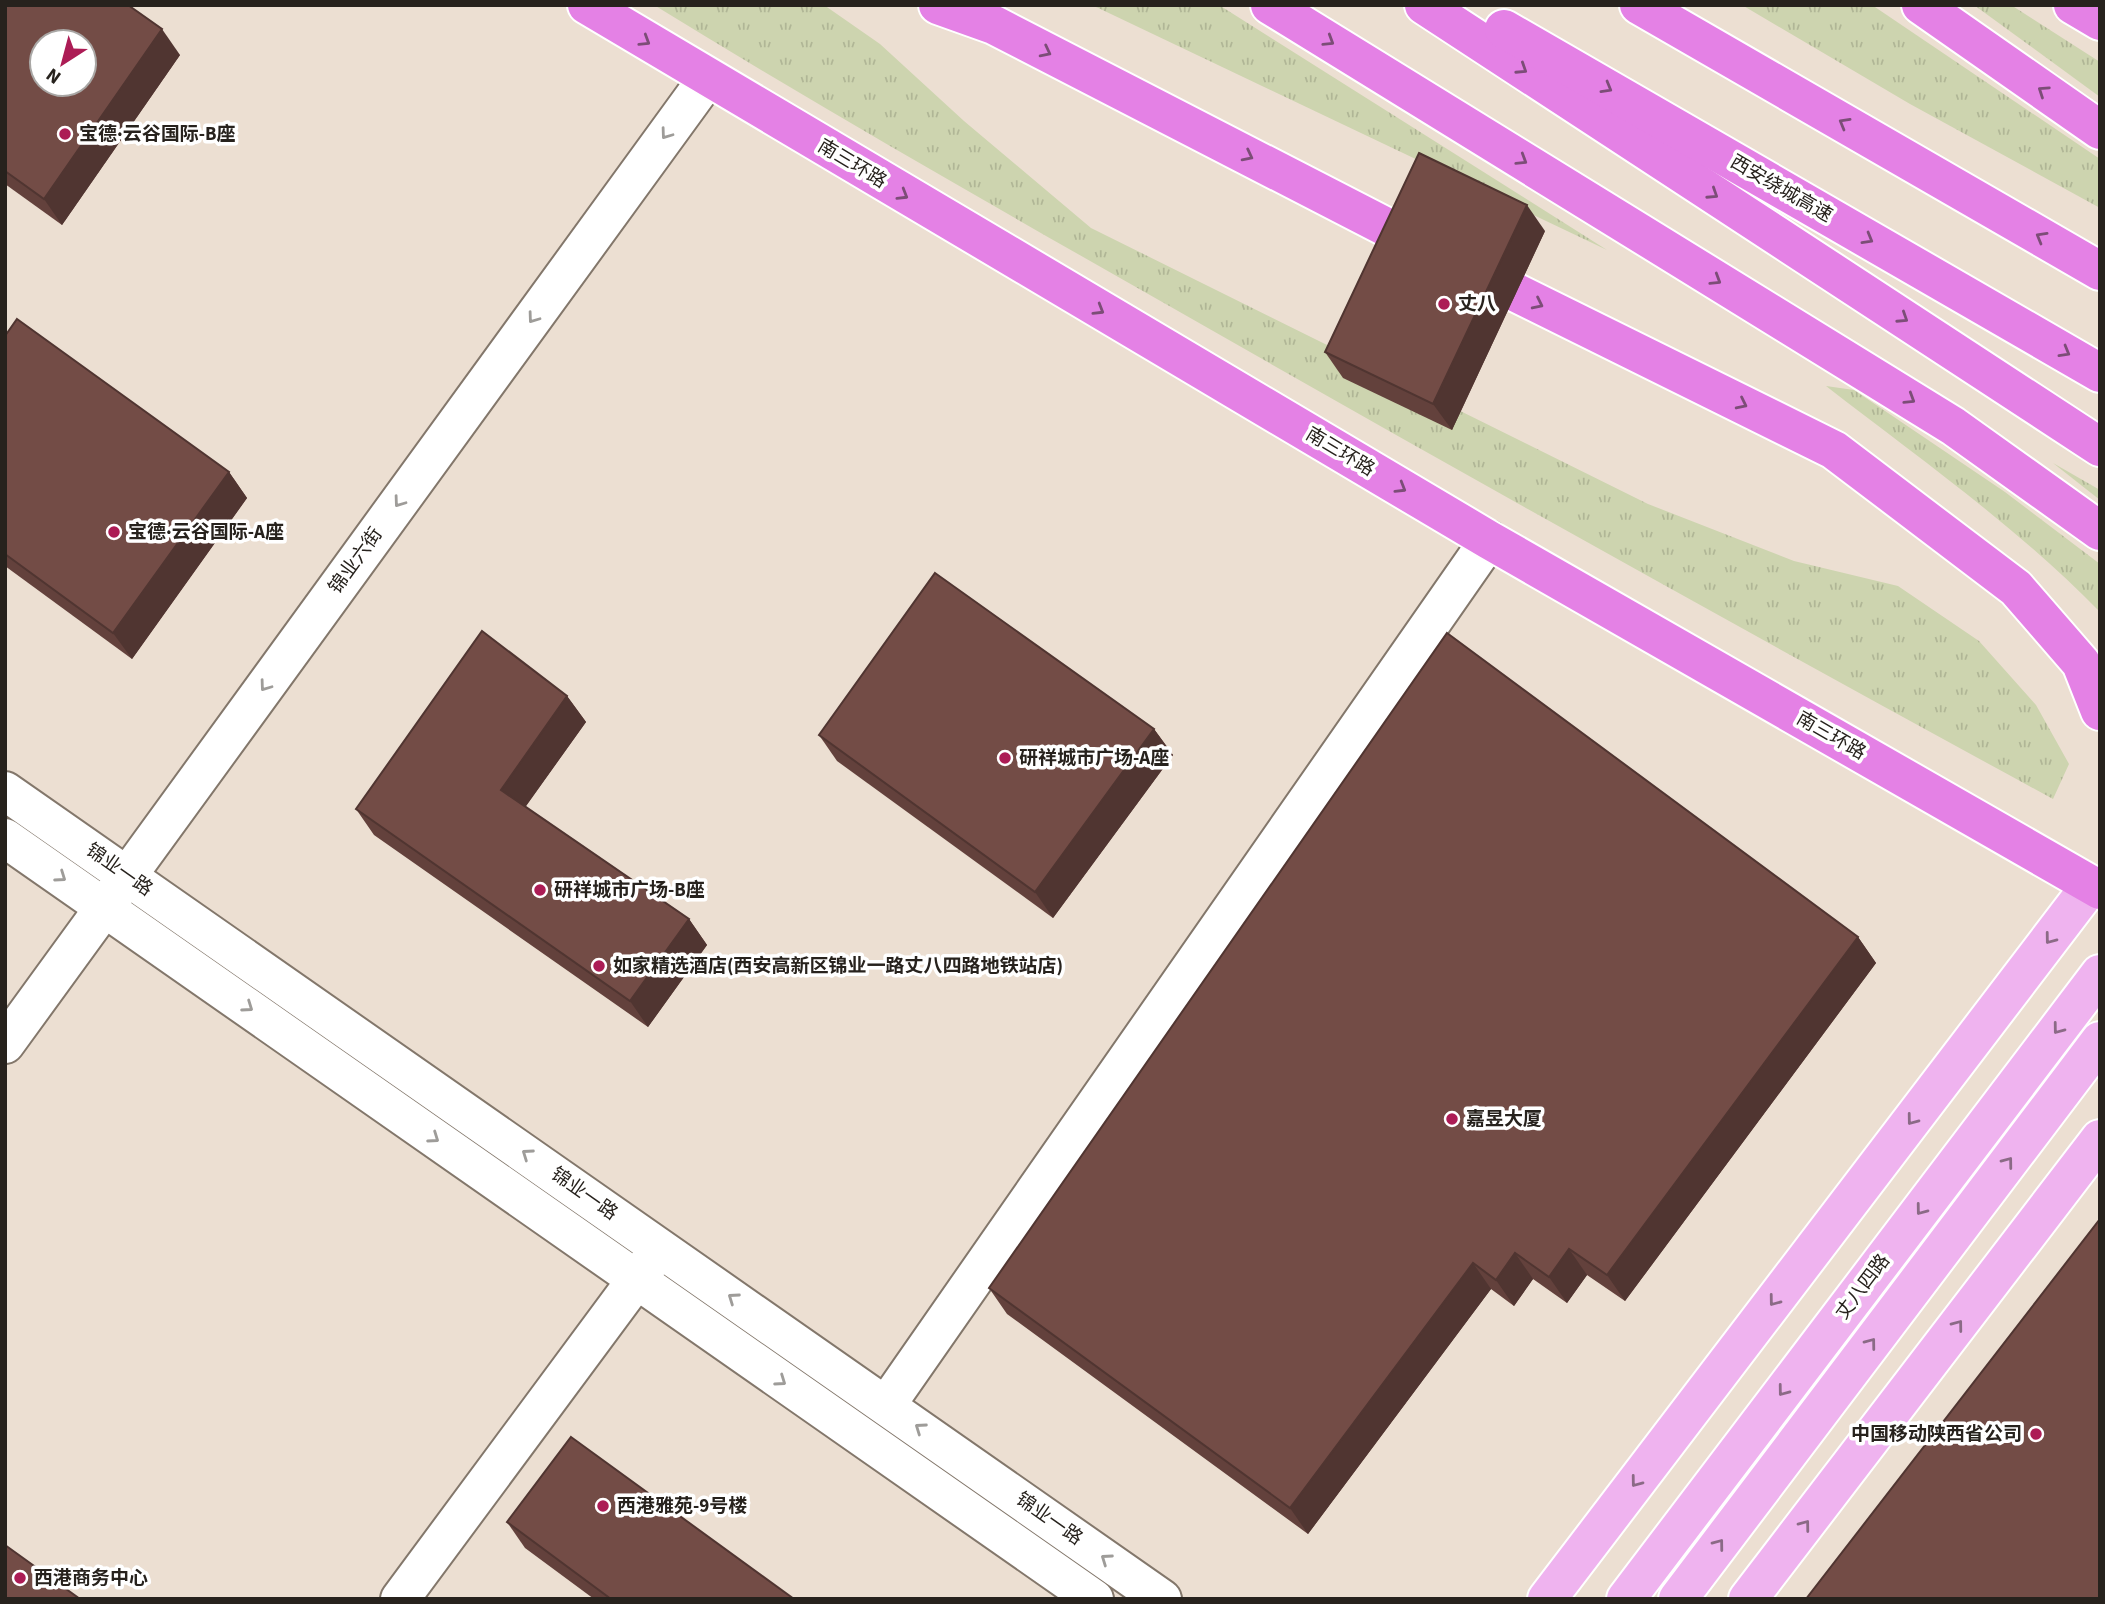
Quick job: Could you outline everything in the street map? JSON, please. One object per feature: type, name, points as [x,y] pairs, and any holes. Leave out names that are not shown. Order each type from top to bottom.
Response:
[{"type":"highway","name":"南三环路","points":[[587,5],[707,79],[1489,540],[2097,878]]},
{"type":"highway","points":[[938,5],[980,15],[1450,260],[1834,450],[2016,588],[2081,663],[2100,711]]},
{"type":"highway","points":[[1270,5],[1953,426],[2100,531]]},
{"type":"highway","points":[[1424,5],[2100,447]]},
{"type":"highway","name":"西安绕城高速","points":[[1463,5],[2100,373]]},
{"type":"highway","points":[[1639,5],[2100,271]]},
{"type":"highway","points":[[1921,5],[2100,130]]},
{"type":"highway","points":[[2073,5],[2100,21]]},
{"type":"main road","points":[[1547,1599],[2097,878]]},
{"type":"main road","name":"丈八四路","points":[[1627,1597],[2100,974]]},
{"type":"main road","points":[[1678,1599],[2100,1041]]},
{"type":"main road","points":[[1748,1599],[2100,1139]]},
{"type":"street","name":"锦业六街","points":[[5,1044],[707,79]]},
{"type":"street","points":[[887,1404],[1489,540]]},
{"type":"street","name":"锦业一路","points":[[5,791],[887,1404],[1162,1599]]},
{"type":"street","name":"锦业一路","points":[[5,838],[1094,1599]]},
{"type":"street","points":[[400,1599],[660,1248]]},
{"type":"green space","points":[[654,5],[824,5],[880,44],[964,121],[1091,228],[1648,504],[1794,561],[1898,586],[1979,641],[2036,705],[2069,764],[2053,799],[1610,555],[1281,369],[911,158]]},
{"type":"green space","points":[[1092,5],[1219,5],[1607,250]]},
{"type":"green space","points":[[1742,5],[1872,5],[2100,159],[2100,208],[1910,104]]},
{"type":"green space","points":[[1974,5],[2011,5],[2100,62],[2100,97]]},
{"type":"green space","points":[[1826,386],[1854,390],[2005,492],[2100,564],[2100,612],[2001,522]]},
{"type":"green space","points":[[2053,463],[2100,490],[2100,500]]},
{"type":"building","points":[[5,5],[128,5],[162,29],[44,199],[5,171]]},
{"type":"building","name":"丈八","points":[[1419,153],[1527,205],[1433,404],[1325,352]]},
{"type":"building","name":"宝德·云谷国际-A座","points":[[17,319],[229,472],[113,633],[5,554],[5,336]]},
{"type":"building","name":"研祥城市广场-A座","points":[[935,573],[1154,729],[1035,892],[819,735]]},
{"type":"building","name":"研祥城市广场-B座","points":[[482,631],[567,696],[501,790],[689,919],[630,1001],[356,809]]},
{"type":"building","name":"嘉昱大厦","points":[[1447,633],[1858,937],[1607,1275],[1569,1249],[1549,1277],[1515,1253],[1496,1280],[1473,1263],[1290,1508],[989,1288]]},
{"type":"building","name":"中国移动陕西省公司","points":[[2100,1219],[2100,1599],[1806,1599]]},
{"type":"building","name":"西港雅苑-9号楼","points":[[571,1437],[794,1599],[611,1599],[507,1522]]},
{"type":"building","points":[[5,1545],[80,1599],[5,1599]]},
{"type":"place","name":"宝德·云谷国际-B座","points":[[65,134]]},
{"type":"place","name":"丈八","points":[[1444,304]]},
{"type":"place","name":"宝德·云谷国际-A座","points":[[114,532]]},
{"type":"place","name":"研祥城市广场-A座","points":[[1005,758]]},
{"type":"place","name":"研祥城市广场-B座","points":[[540,890]]},
{"type":"place","name":"如家精选酒店(西安高新区锦业一路丈八四路地铁站店)","points":[[599,966]]},
{"type":"place","name":"嘉昱大厦","points":[[1452,1119]]},
{"type":"place","name":"中国移动陕西省公司","points":[[2036,1434]]},
{"type":"place","name":"西港雅苑-9号楼","points":[[603,1506]]},
{"type":"place","name":"西港商务中心","points":[[20,1578]]}]
